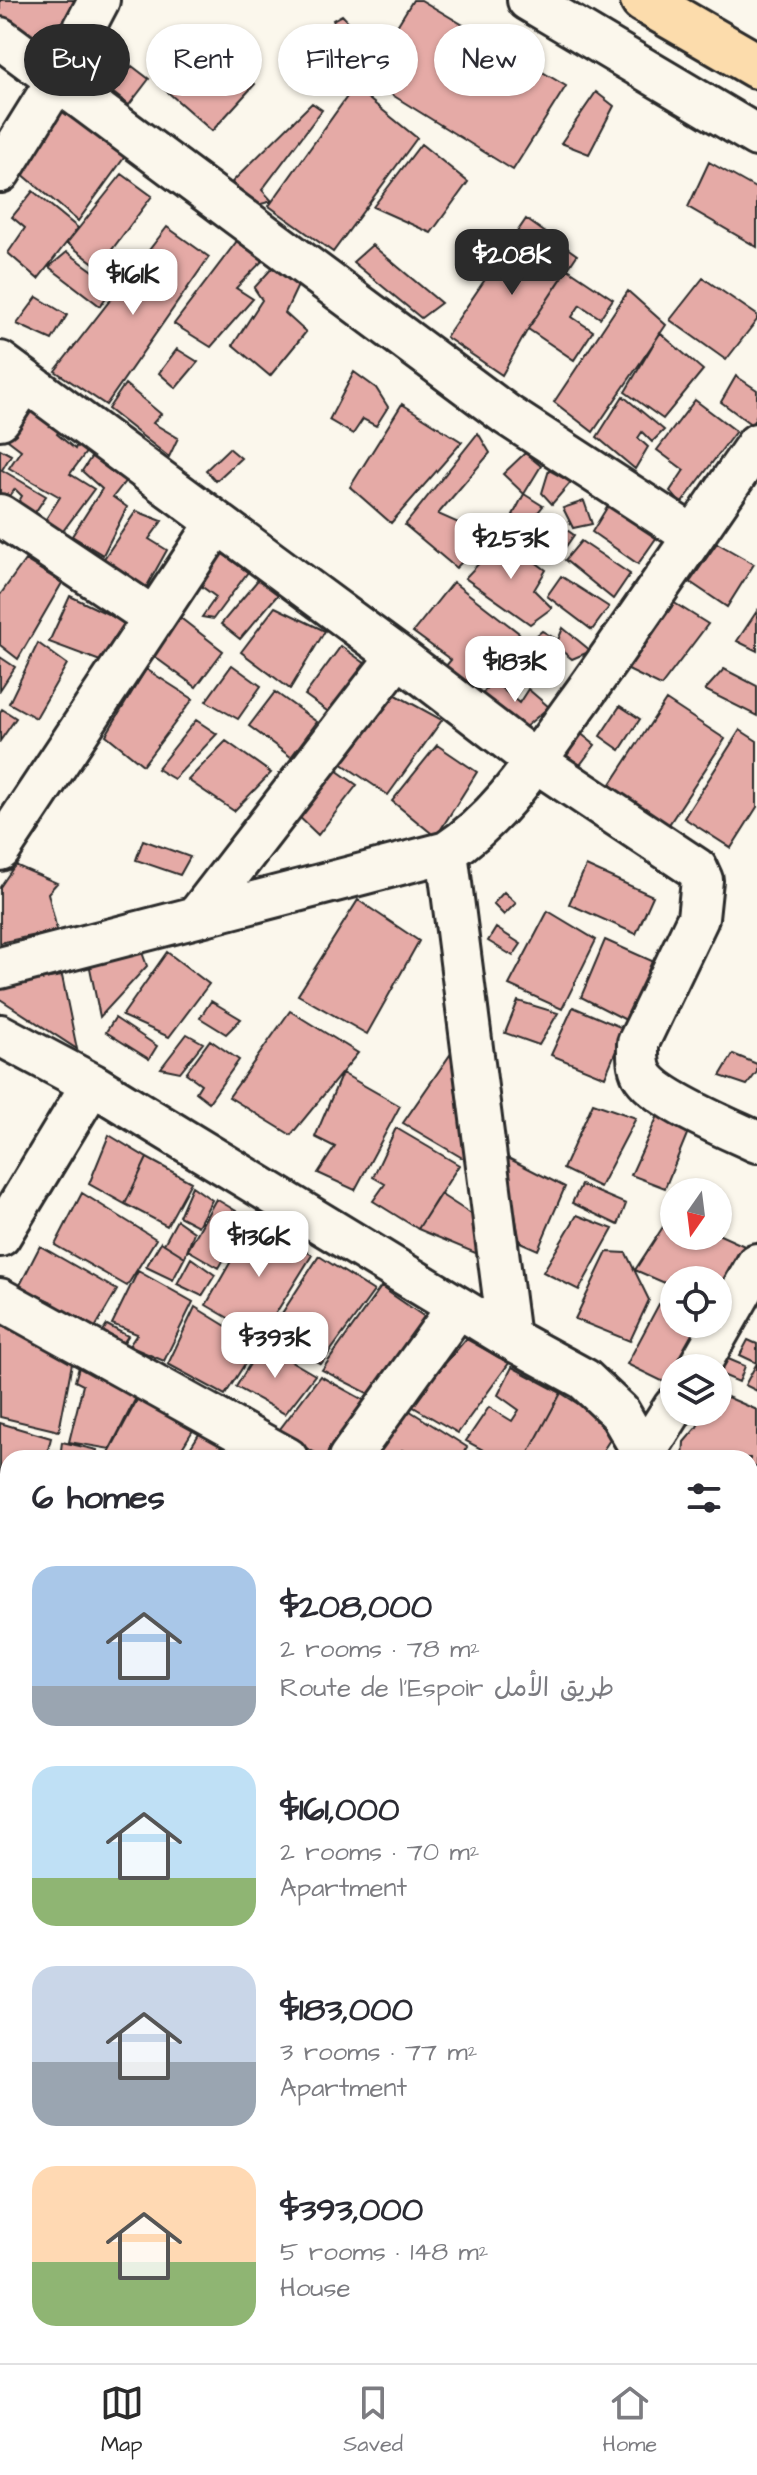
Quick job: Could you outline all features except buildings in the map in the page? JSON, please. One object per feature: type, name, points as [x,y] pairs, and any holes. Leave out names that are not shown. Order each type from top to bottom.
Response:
[{"type":"highway","points":[[643,0],[757,66]]},
{"type":"street","points":[[86,24],[99,0]]},
{"type":"street","points":[[528,0],[757,136]]},
{"type":"street","points":[[0,38],[24,56]]},
{"type":"street","points":[[0,172],[47,96]]},
{"type":"street","points":[[78,96],[507,415],[693,536]]},
{"type":"street","points":[[0,419],[12,371],[535,761],[697,869],[702,880],[698,918],[638,1043],[638,1062],[643,1076],[666,1097],[757,1142]]},
{"type":"street","points":[[0,968],[447,852],[470,837],[493,815],[535,761],[757,444]]},
{"type":"street","points":[[0,515],[154,618]]},
{"type":"street","points":[[6,827],[154,618],[217,523]]},
{"type":"street","points":[[198,915],[398,656]]},
{"type":"street","points":[[447,852],[509,1338]]},
{"type":"street","points":[[0,1035],[92,1084],[509,1338],[584,1379],[619,1412],[641,1450]]},
{"type":"street","points":[[0,1236],[92,1084]]},
{"type":"street","points":[[706,1354],[757,1264]]},
{"type":"street","points":[[0,1299],[273,1450]]},
{"type":"street","points":[[355,1450],[458,1307]]},
{"type":"street","points":[[649,1450],[663,1426]]}]
